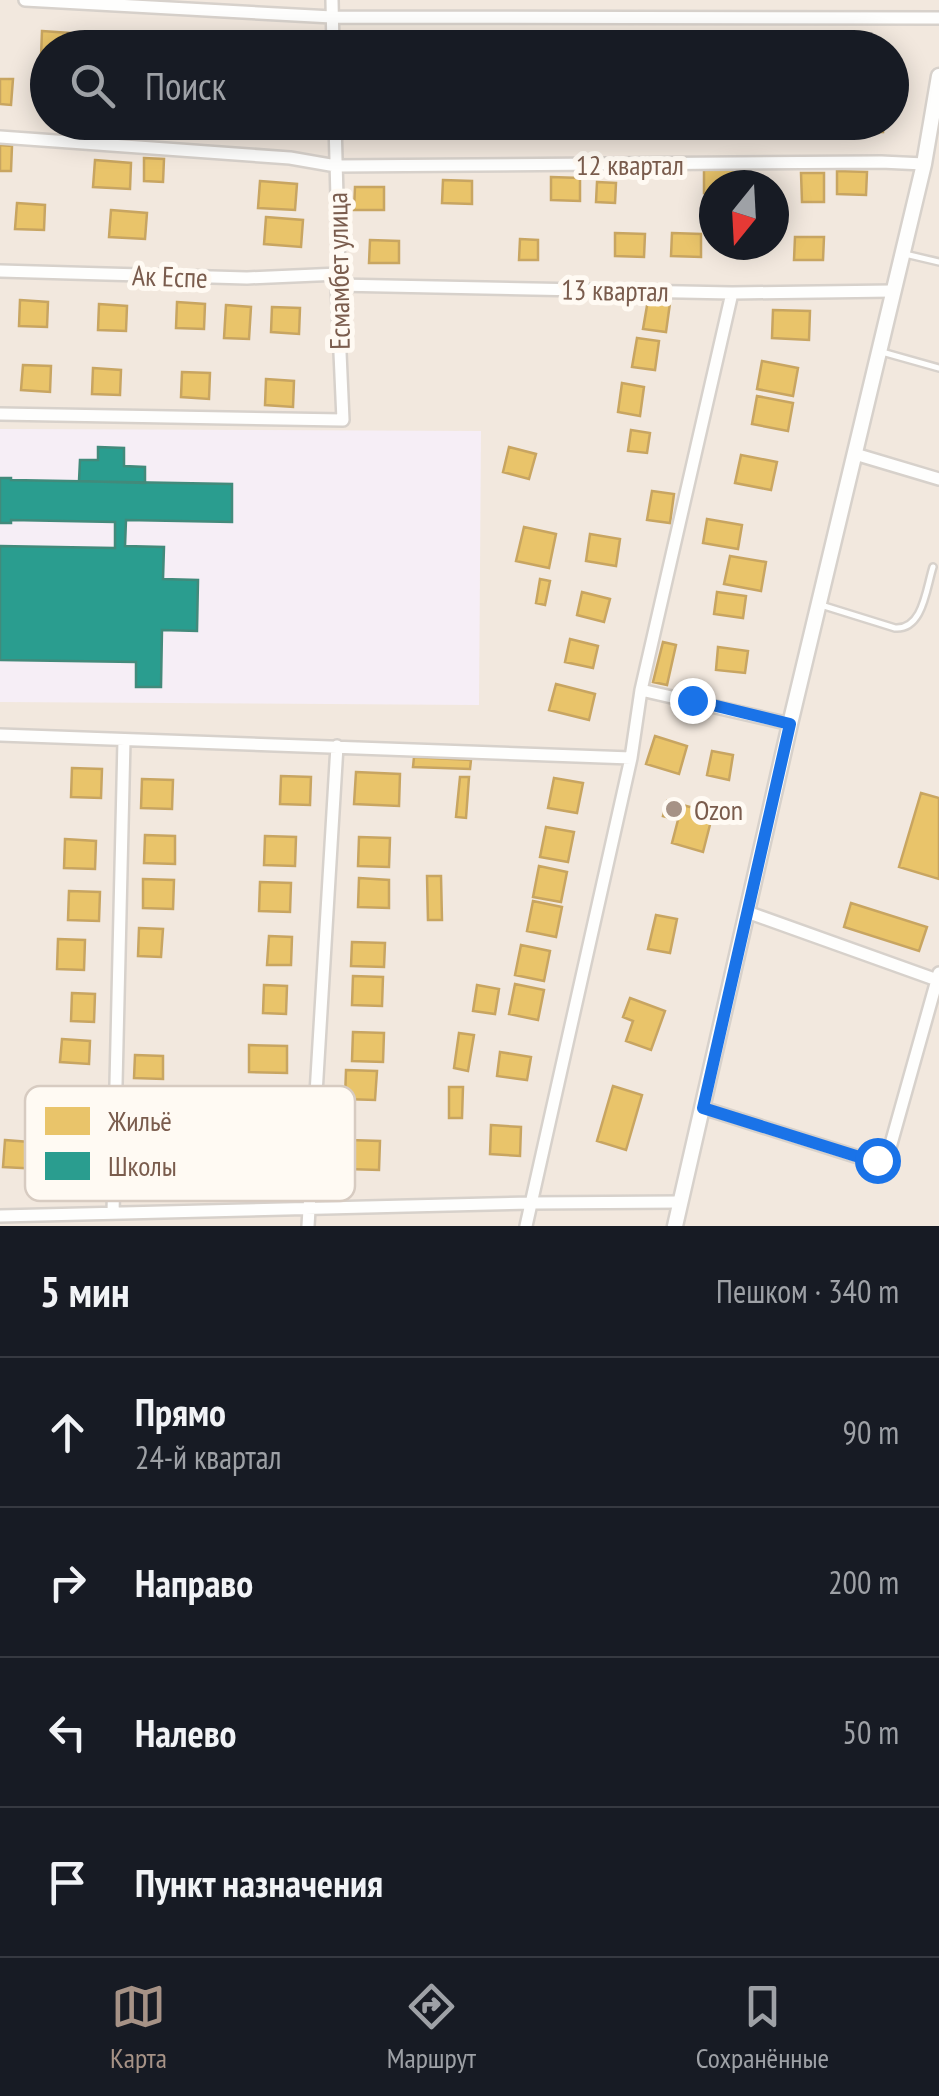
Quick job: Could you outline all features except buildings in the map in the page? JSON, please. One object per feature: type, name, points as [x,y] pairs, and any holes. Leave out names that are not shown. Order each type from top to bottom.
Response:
[{"type":"street","points":[[25,0],[332,17],[939,18]]},
{"type":"street","points":[[332,0],[332,30]]},
{"type":"street","points":[[676,1226],[818,604],[924,164],[939,76]]},
{"type":"street","points":[[0,137],[30,139]]},
{"type":"street","points":[[41,140],[290,158],[336,166]]},
{"type":"street","name":"Есмамбет улица","points":[[0,414],[343,420],[335,140]]},
{"type":"street","name":"12 квартал","points":[[336,166],[924,164]]},
{"type":"street","name":"Ак Еспе","points":[[0,271],[338,280]]},
{"type":"street","name":"13 квартал","points":[[338,280],[732,293],[893,291]]},
{"type":"street","points":[[526,1226],[631,758],[641,690],[732,293]]},
{"type":"street","points":[[854,454],[939,479]]},
{"type":"street","points":[[641,690],[790,724]]},
{"type":"street","points":[[0,735],[631,758]]},
{"type":"street","points":[[116,1086],[124,740]]},
{"type":"street","points":[[316,1086],[337,746]]},
{"type":"street","points":[[703,1108],[872,1161],[884,1158],[890,1151],[938,976],[747,912]]},
{"type":"street","points":[[113,1201],[113,1213]]},
{"type":"street","points":[[308,1226],[310,1201]]},
{"type":"street","points":[[0,1216],[531,1202],[681,1202]]},
{"type":"lane","points":[[902,253],[939,262]]},
{"type":"lane","points":[[879,351],[939,368]]},
{"type":"lane","points":[[818,604],[904,629],[917,618],[932,568]]},
{"type":"lane","points":[[191,1226],[192,1212]]},
{"type":"shaded area","points":[[0,0],[939,0],[939,1226],[0,1226]]},
{"type":"shaded area","points":[[0,429],[481,431],[479,705],[0,702]]},
{"type":"place","name":"Ozon","points":[[674,809]]},
{"type":"route","points":[[692,700],[790,724],[703,1108],[877,1160]]}]
